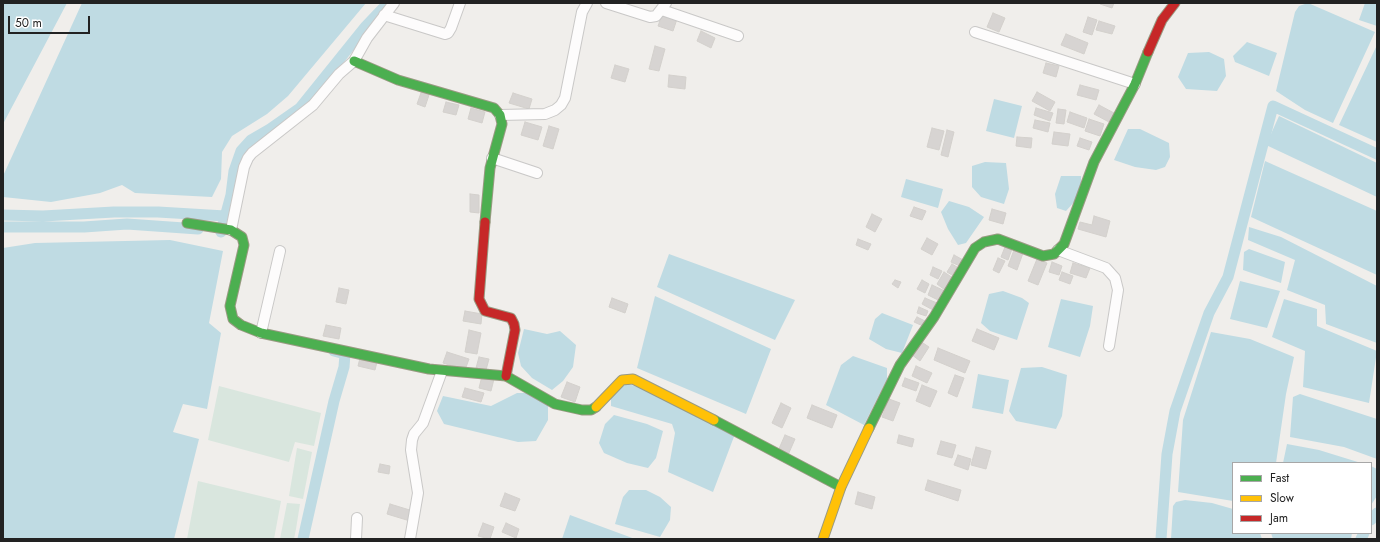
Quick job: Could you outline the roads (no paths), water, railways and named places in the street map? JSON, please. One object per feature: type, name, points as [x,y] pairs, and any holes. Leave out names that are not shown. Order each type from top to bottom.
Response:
[{"type":"street","points":[[224,229],[248,158],[252,153],[313,105],[339,74],[354,61],[367,38],[394,3]]},
{"type":"street","points":[[384,15],[444,34],[448,33],[451,28],[460,3]]},
{"type":"street","points":[[500,115],[545,114],[555,110],[561,105],[565,98],[582,12],[587,3]]},
{"type":"street","points":[[606,3],[650,17],[656,16],[664,7],[738,36]]},
{"type":"street","points":[[823,539],[841,487],[900,365],[934,317],[975,248],[984,242],[998,239],[1043,256],[1054,254],[1064,244],[1072,227],[1094,162],[1135,84],[1162,20],[1174,3]]},
{"type":"street","points":[[975,32],[1135,84]]},
{"type":"street","points":[[354,61],[380,74],[494,108],[500,115],[502,124],[490,168],[479,299],[485,312],[511,318],[514,324],[515,330],[506,376]]},
{"type":"street","points":[[492,158],[537,173]]},
{"type":"street","points":[[187,223],[224,229],[242,237],[244,245],[230,312],[237,322],[262,332],[442,371],[506,376],[514,379],[550,402],[563,407],[582,410],[591,410],[598,406],[622,380],[633,379],[841,487]]},
{"type":"street","points":[[1058,250],[1106,268],[1114,278],[1118,290],[1109,346]]},
{"type":"street","points":[[262,332],[280,251]]},
{"type":"street","points":[[410,539],[418,493],[411,450],[412,440],[414,434],[423,423],[442,371]]},
{"type":"street","points":[[356,539],[357,518]]},
{"type":"water","points":[[3,3],[67,3],[3,124]]},
{"type":"water","points":[[82,3],[366,3],[288,96],[267,114],[232,136],[222,152],[221,179],[212,197],[135,193],[122,185],[100,193],[51,202],[3,197],[3,176]]},
{"type":"water","points":[[1308,3],[1375,32],[1333,123],[1305,110],[1276,91],[1295,12],[1299,6]]},
{"type":"water","points":[[1365,3],[1377,3],[1377,26],[1359,20]]},
{"type":"water","points":[[1247,42],[1277,53],[1269,76],[1235,62],[1233,56]]},
{"type":"water","points":[[1377,45],[1377,142],[1339,125]]},
{"type":"water","points":[[1209,52],[1224,59],[1226,76],[1217,91],[1186,89],[1178,77],[1188,53]]},
{"type":"water","points":[[994,99],[1022,106],[1014,138],[986,131]]},
{"type":"water","points":[[1279,116],[1377,163],[1377,197],[1266,145]]},
{"type":"water","points":[[1128,129],[1140,129],[1169,143],[1170,157],[1165,167],[1156,170],[1135,167],[1114,160]]},
{"type":"water","points":[[1265,161],[1377,211],[1377,275],[1251,217]]},
{"type":"water","points":[[985,162],[1006,163],[1009,189],[1004,204],[981,197],[972,187],[972,166]]},
{"type":"water","points":[[1061,176],[1081,176],[1081,183],[1075,201],[1066,211],[1057,208],[1055,194]]},
{"type":"water","points":[[906,179],[943,189],[938,208],[901,197]]},
{"type":"water","points":[[949,201],[969,207],[984,217],[966,243],[958,245],[948,229],[941,212]]},
{"type":"water","points":[[1249,227],[1281,237],[1377,286],[1377,343],[1326,324],[1325,305],[1287,290],[1295,260],[1248,240]]},
{"type":"water","points":[[170,240],[223,251],[209,323],[221,333],[207,409],[183,404],[173,432],[199,439],[174,539],[3,539],[3,248],[35,243]]},
{"type":"water","points":[[1249,249],[1285,262],[1281,283],[1243,270],[1244,252]]},
{"type":"water","points":[[669,254],[795,300],[775,340],[657,287]]},
{"type":"water","points":[[1240,281],[1280,291],[1267,328],[1230,319]]},
{"type":"water","points":[[1003,291],[1022,298],[1029,303],[1017,340],[990,331],[981,323],[989,294]]},
{"type":"water","points":[[655,296],[771,349],[746,414],[637,368]]},
{"type":"water","points":[[1061,299],[1093,306],[1090,326],[1080,357],[1048,347]]},
{"type":"water","points":[[1284,299],[1317,309],[1317,326],[1377,351],[1369,403],[1303,387],[1305,351],[1272,337]]},
{"type":"water","points":[[882,313],[913,325],[902,353],[886,349],[869,339],[875,319]]},
{"type":"water","points":[[524,329],[547,334],[560,331],[576,345],[573,367],[563,381],[552,390],[532,378],[521,366],[518,353]]},
{"type":"water","points":[[1211,332],[1250,339],[1294,357],[1286,394],[1276,462],[1232,462],[1232,501],[1178,492],[1183,420]]},
{"type":"water","points":[[853,356],[887,368],[887,379],[864,425],[826,405],[841,365]]},
{"type":"water","points":[[1042,367],[1067,375],[1062,416],[1056,429],[1016,421],[1009,411],[1021,368]]},
{"type":"water","points":[[978,374],[1009,380],[1003,414],[972,408]]},
{"type":"water","points":[[622,382],[653,392],[735,434],[713,492],[668,472],[675,433],[672,424],[611,406],[611,398]]},
{"type":"water","points":[[517,393],[532,393],[548,405],[548,420],[536,441],[518,442],[444,424],[437,411],[443,396],[491,406]]},
{"type":"water","points":[[1300,394],[1377,419],[1377,459],[1344,447],[1290,437],[1293,397]]},
{"type":"water","points":[[614,415],[647,424],[663,431],[656,458],[648,468],[627,463],[604,453],[599,443],[605,424]]},
{"type":"water","points":[[1287,444],[1319,450],[1358,462],[1283,462]]},
{"type":"water","points":[[1372,466],[1377,469],[1377,496],[1372,504]]},
{"type":"water","points":[[629,490],[646,490],[660,497],[671,507],[670,520],[660,537],[615,524],[623,497]]},
{"type":"water","points":[[1185,500],[1212,503],[1232,509],[1232,534],[1260,534],[1262,539],[1171,539],[1173,506],[1176,502]]},
{"type":"water","points":[[570,515],[635,539],[562,539]]},
{"type":"water","points":[[1271,534],[1352,534],[1351,539],[1273,539]]},
{"type":"waterway","points":[[221,232],[231,195],[234,171],[241,151],[251,140],[300,108],[366,26],[388,3]]},
{"type":"waterway","points":[[1161,539],[1167,454],[1175,411],[1209,313],[1228,277],[1273,106],[1377,154]]},
{"type":"waterway","points":[[3,215],[43,216],[114,212],[158,212],[225,216]]},
{"type":"waterway","points":[[3,227],[84,227],[127,224],[198,229]]},
{"type":"waterway","points":[[303,539],[334,401],[344,367],[345,354],[334,351]]},
{"type":"waterway","points":[[1372,519],[1377,513]]},
{"type":"waterway","points":[[1361,539],[1364,534]]}]
